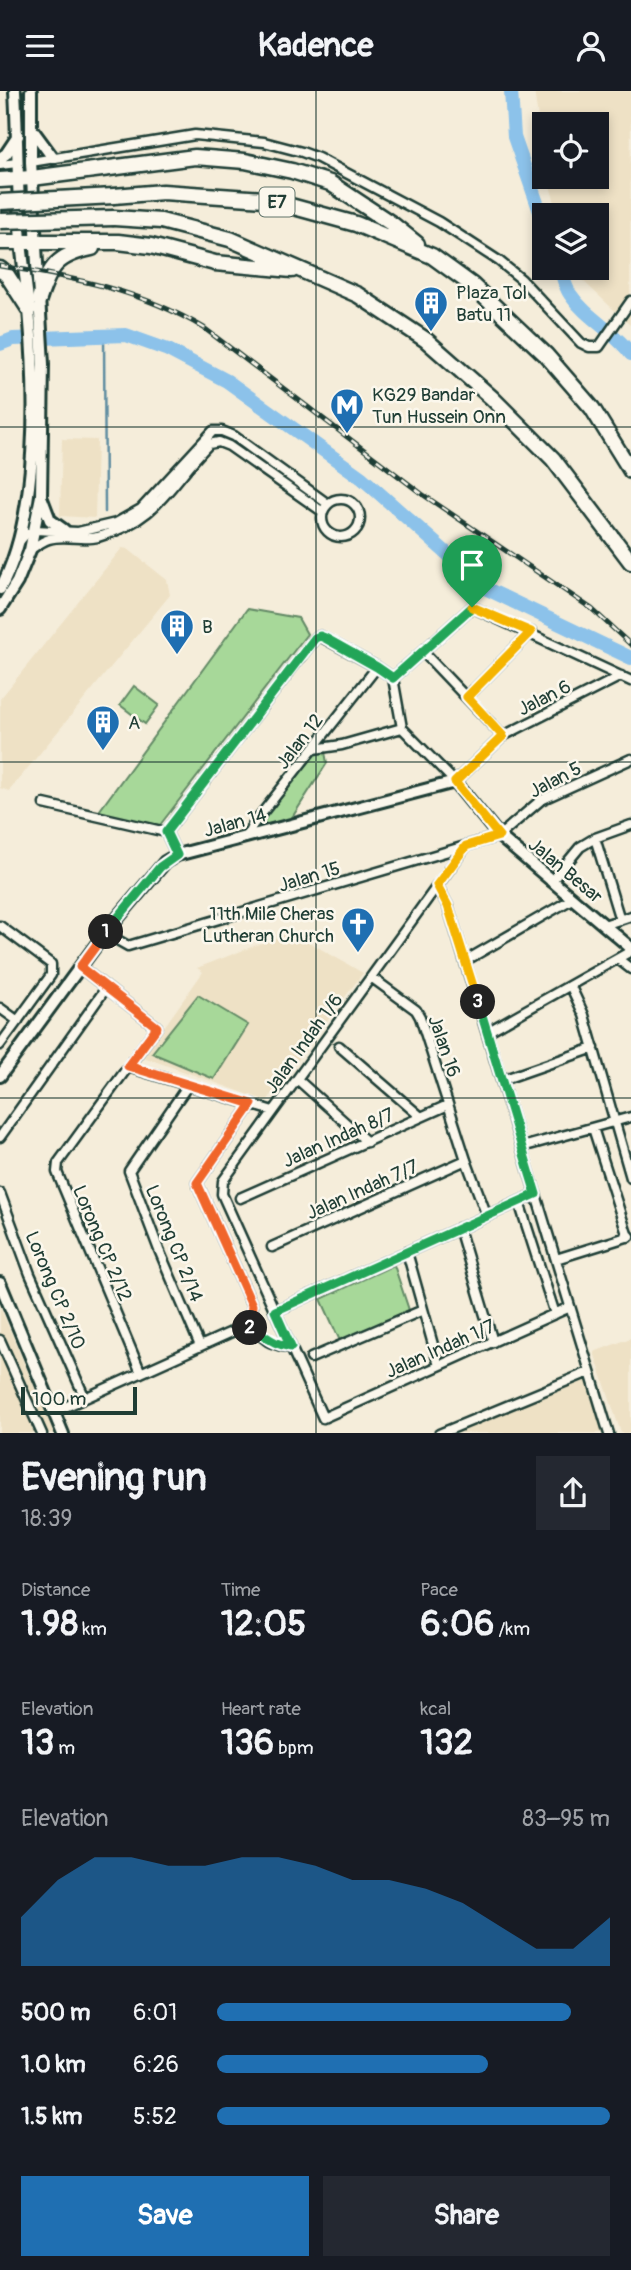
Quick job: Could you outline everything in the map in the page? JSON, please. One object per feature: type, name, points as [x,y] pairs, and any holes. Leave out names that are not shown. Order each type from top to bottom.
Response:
[{"type":"highway","points":[[0,180],[195,157],[245,161],[330,183],[392,224],[432,256]]},
{"type":"highway","name":"E7","points":[[0,202],[163,192],[265,199],[356,224],[432,256],[472,285],[546,355],[592,408],[631,471]]},
{"type":"highway","points":[[0,221],[114,218],[180,225],[230,239],[358,295],[426,340],[492,398],[553,459],[631,562]]},
{"type":"highway","points":[[0,242],[118,242],[151,246],[215,263],[304,271]]},
{"type":"highway","points":[[0,269],[34,304],[46,276],[60,260],[71,252],[118,242]]},
{"type":"main road","points":[[0,609],[17,582],[30,550],[41,496],[44,428],[25,179],[18,163],[15,91]]},
{"type":"main road","points":[[25,179],[31,162],[30,91]]},
{"type":"main road","points":[[31,128],[53,158]]},
{"type":"main road","points":[[0,157],[6,154],[18,136]]},
{"type":"main road","points":[[0,589],[20,541],[28,495],[33,375],[37,346]]},
{"type":"main road","points":[[41,496],[50,520],[64,530]]},
{"type":"main road","name":"Jalan Besar","points":[[455,782],[499,836],[631,949]]},
{"type":"main road","name":"Jalan 14","points":[[0,1076],[105,933],[160,867],[177,855],[455,782]]},
{"type":"main road","points":[[0,1283],[63,1433]]},
{"type":"street","points":[[31,162],[195,135],[264,142],[318,158],[439,222],[499,261],[521,279],[580,343],[589,347],[599,347],[631,301]]},
{"type":"street","points":[[0,165],[18,163]]},
{"type":"street","points":[[20,541],[34,530],[93,530],[116,523],[141,509],[213,431],[234,436],[325,508]]},
{"type":"street","points":[[30,550],[50,539],[89,539],[99,536],[144,515],[164,498],[209,444],[219,442],[325,508]]},
{"type":"street","points":[[339,499],[352,502],[359,512],[359,525],[355,531],[344,537],[332,535],[324,527],[325,508],[339,499]]},
{"type":"street","points":[[393,678],[472,607],[531,632],[631,681]]},
{"type":"street","points":[[467,697],[531,632]]},
{"type":"street","points":[[166,832],[315,638],[320,636],[393,678],[402,728],[455,782]]},
{"type":"street","points":[[423,652],[503,736]]},
{"type":"street","name":"Jalan 12","points":[[247,837],[252,826],[377,667]]},
{"type":"street","name":"Jalan 6","points":[[455,782],[503,736],[621,676]]},
{"type":"street","points":[[314,749],[342,745],[402,728]]},
{"type":"street","name":"Jalan 5","points":[[499,836],[541,800],[631,759]]},
{"type":"street","points":[[44,804],[166,832]]},
{"type":"street","points":[[551,882],[579,847],[631,825]]},
{"type":"street","points":[[166,832],[177,855]]},
{"type":"street","name":"Jalan 15","points":[[105,933],[128,946],[499,836]]},
{"type":"street","points":[[595,838],[620,920]]},
{"type":"street","name":"Jalan Indah 1/6","points":[[323,1418],[222,1194],[223,1181],[466,846]]},
{"type":"street","points":[[437,885],[448,906],[608,1433]]},
{"type":"street","points":[[465,961],[572,899]]},
{"type":"street","points":[[604,925],[631,916]]},
{"type":"street","points":[[0,926],[51,964],[51,975],[0,1045]]},
{"type":"street","points":[[487,1032],[618,959],[631,949]]},
{"type":"street","points":[[618,959],[631,969]]},
{"type":"street","points":[[0,1137],[106,988],[80,967]]},
{"type":"street","name":"Jalan 16","points":[[371,977],[416,1010],[420,1017],[487,1216]]},
{"type":"street","points":[[571,986],[582,1008],[631,1178]]},
{"type":"street","name":"Lorong CP 2/12","points":[[106,988],[157,1027],[58,1163],[57,1172],[141,1373]]},
{"type":"street","points":[[0,1008],[18,1021]]},
{"type":"street","points":[[339,1046],[421,1117]]},
{"type":"street","points":[[502,1080],[594,1048]]},
{"type":"street","points":[[128,1066],[273,1111]]},
{"type":"street","points":[[297,1079],[366,1142]]},
{"type":"street","name":"Lorong CP 2/14","points":[[188,1085],[129,1171],[200,1346]]},
{"type":"street","points":[[249,1328],[252,1305],[197,1183],[252,1104]]},
{"type":"street","name":"Jalan Indah 8/7","points":[[240,1198],[448,1105]]},
{"type":"street","points":[[522,1147],[631,1117]]},
{"type":"street","points":[[556,1259],[629,1236],[593,1128]]},
{"type":"street","name":"Jalan Indah 7/7","points":[[272,1247],[466,1160]]},
{"type":"street","name":"Lorong CP 2/10","points":[[0,1193],[30,1274],[85,1398]]},
{"type":"street","points":[[275,1311],[536,1194]]},
{"type":"street","points":[[519,1202],[555,1314]]},
{"type":"street","points":[[459,1228],[493,1342]]},
{"type":"street","points":[[407,1252],[439,1366]]},
{"type":"street","name":"Jalan Indah 1/7","points":[[323,1418],[570,1307]]},
{"type":"street","points":[[311,1358],[423,1310]]},
{"type":"street","points":[[54,1412],[236,1330],[249,1328],[268,1341],[291,1347]]},
{"type":"street","points":[[0,1340],[42,1433]]},
{"type":"street","points":[[439,1433],[589,1372]]},
{"type":"shaded area","points":[[534,91],[631,91],[630,325],[582,280],[609,280],[609,203],[555,203],[551,189],[609,189],[609,112],[537,112]]},
{"type":"shaded area","points":[[62,439],[97,440],[95,518],[60,516]]},
{"type":"shaded area","points":[[122,548],[128,549],[167,580],[170,595],[9,791],[0,788],[0,699]]},
{"type":"shaded area","points":[[291,932],[363,973],[267,1101],[143,1057],[203,972],[197,968]]},
{"type":"shaded area","points":[[0,1307],[54,1433],[0,1433]]},
{"type":"shaded area","points":[[631,1338],[631,1433],[621,1433],[594,1352]]},
{"type":"shaded area","points":[[587,1380],[603,1433],[453,1433]]},
{"type":"green space","points":[[247,609],[298,618],[307,634],[160,825],[97,814]]},
{"type":"green space","points":[[134,686],[159,705],[145,724],[120,705]]},
{"type":"green space","points":[[325,752],[327,763],[291,819],[256,827],[310,755]]},
{"type":"green space","points":[[198,995],[248,1025],[214,1079],[152,1053]]},
{"type":"green space","points":[[394,1265],[409,1310],[340,1341],[321,1299]]},
{"type":"waterway","points":[[511,91],[514,137],[537,203]]},
{"type":"waterway","points":[[564,280],[577,303],[631,354]]},
{"type":"waterway","points":[[104,335],[105,512]]},
{"type":"waterway","points":[[0,344],[13,339],[126,335],[168,350],[227,381],[362,478],[487,589],[631,658]]},
{"type":"railway","points":[[0,266],[105,287],[156,304],[204,328],[422,494],[592,609],[631,645]]},
{"type":"place","name":"Plaza Tol Batu 11","points":[[431,333]]},
{"type":"place","name":"KG29 Bandar Tun Hussein Onn","points":[[347,435]]},
{"type":"place","name":"B","points":[[177,656]]},
{"type":"place","name":"A","points":[[103,752]]},
{"type":"place","name":"11th Mile Cheras Lutheran Church","points":[[358,954]]},
{"type":"route","points":[[472,607],[531,632],[467,697],[503,736],[455,782],[499,836],[466,846],[437,885],[448,906],[536,1194],[275,1311],[291,1347],[277,1345],[249,1328],[252,1305],[197,1183],[252,1104],[128,1066],[157,1027],[80,967],[160,867],[177,855],[166,832],[315,638],[325,638],[393,678],[472,607]]}]
